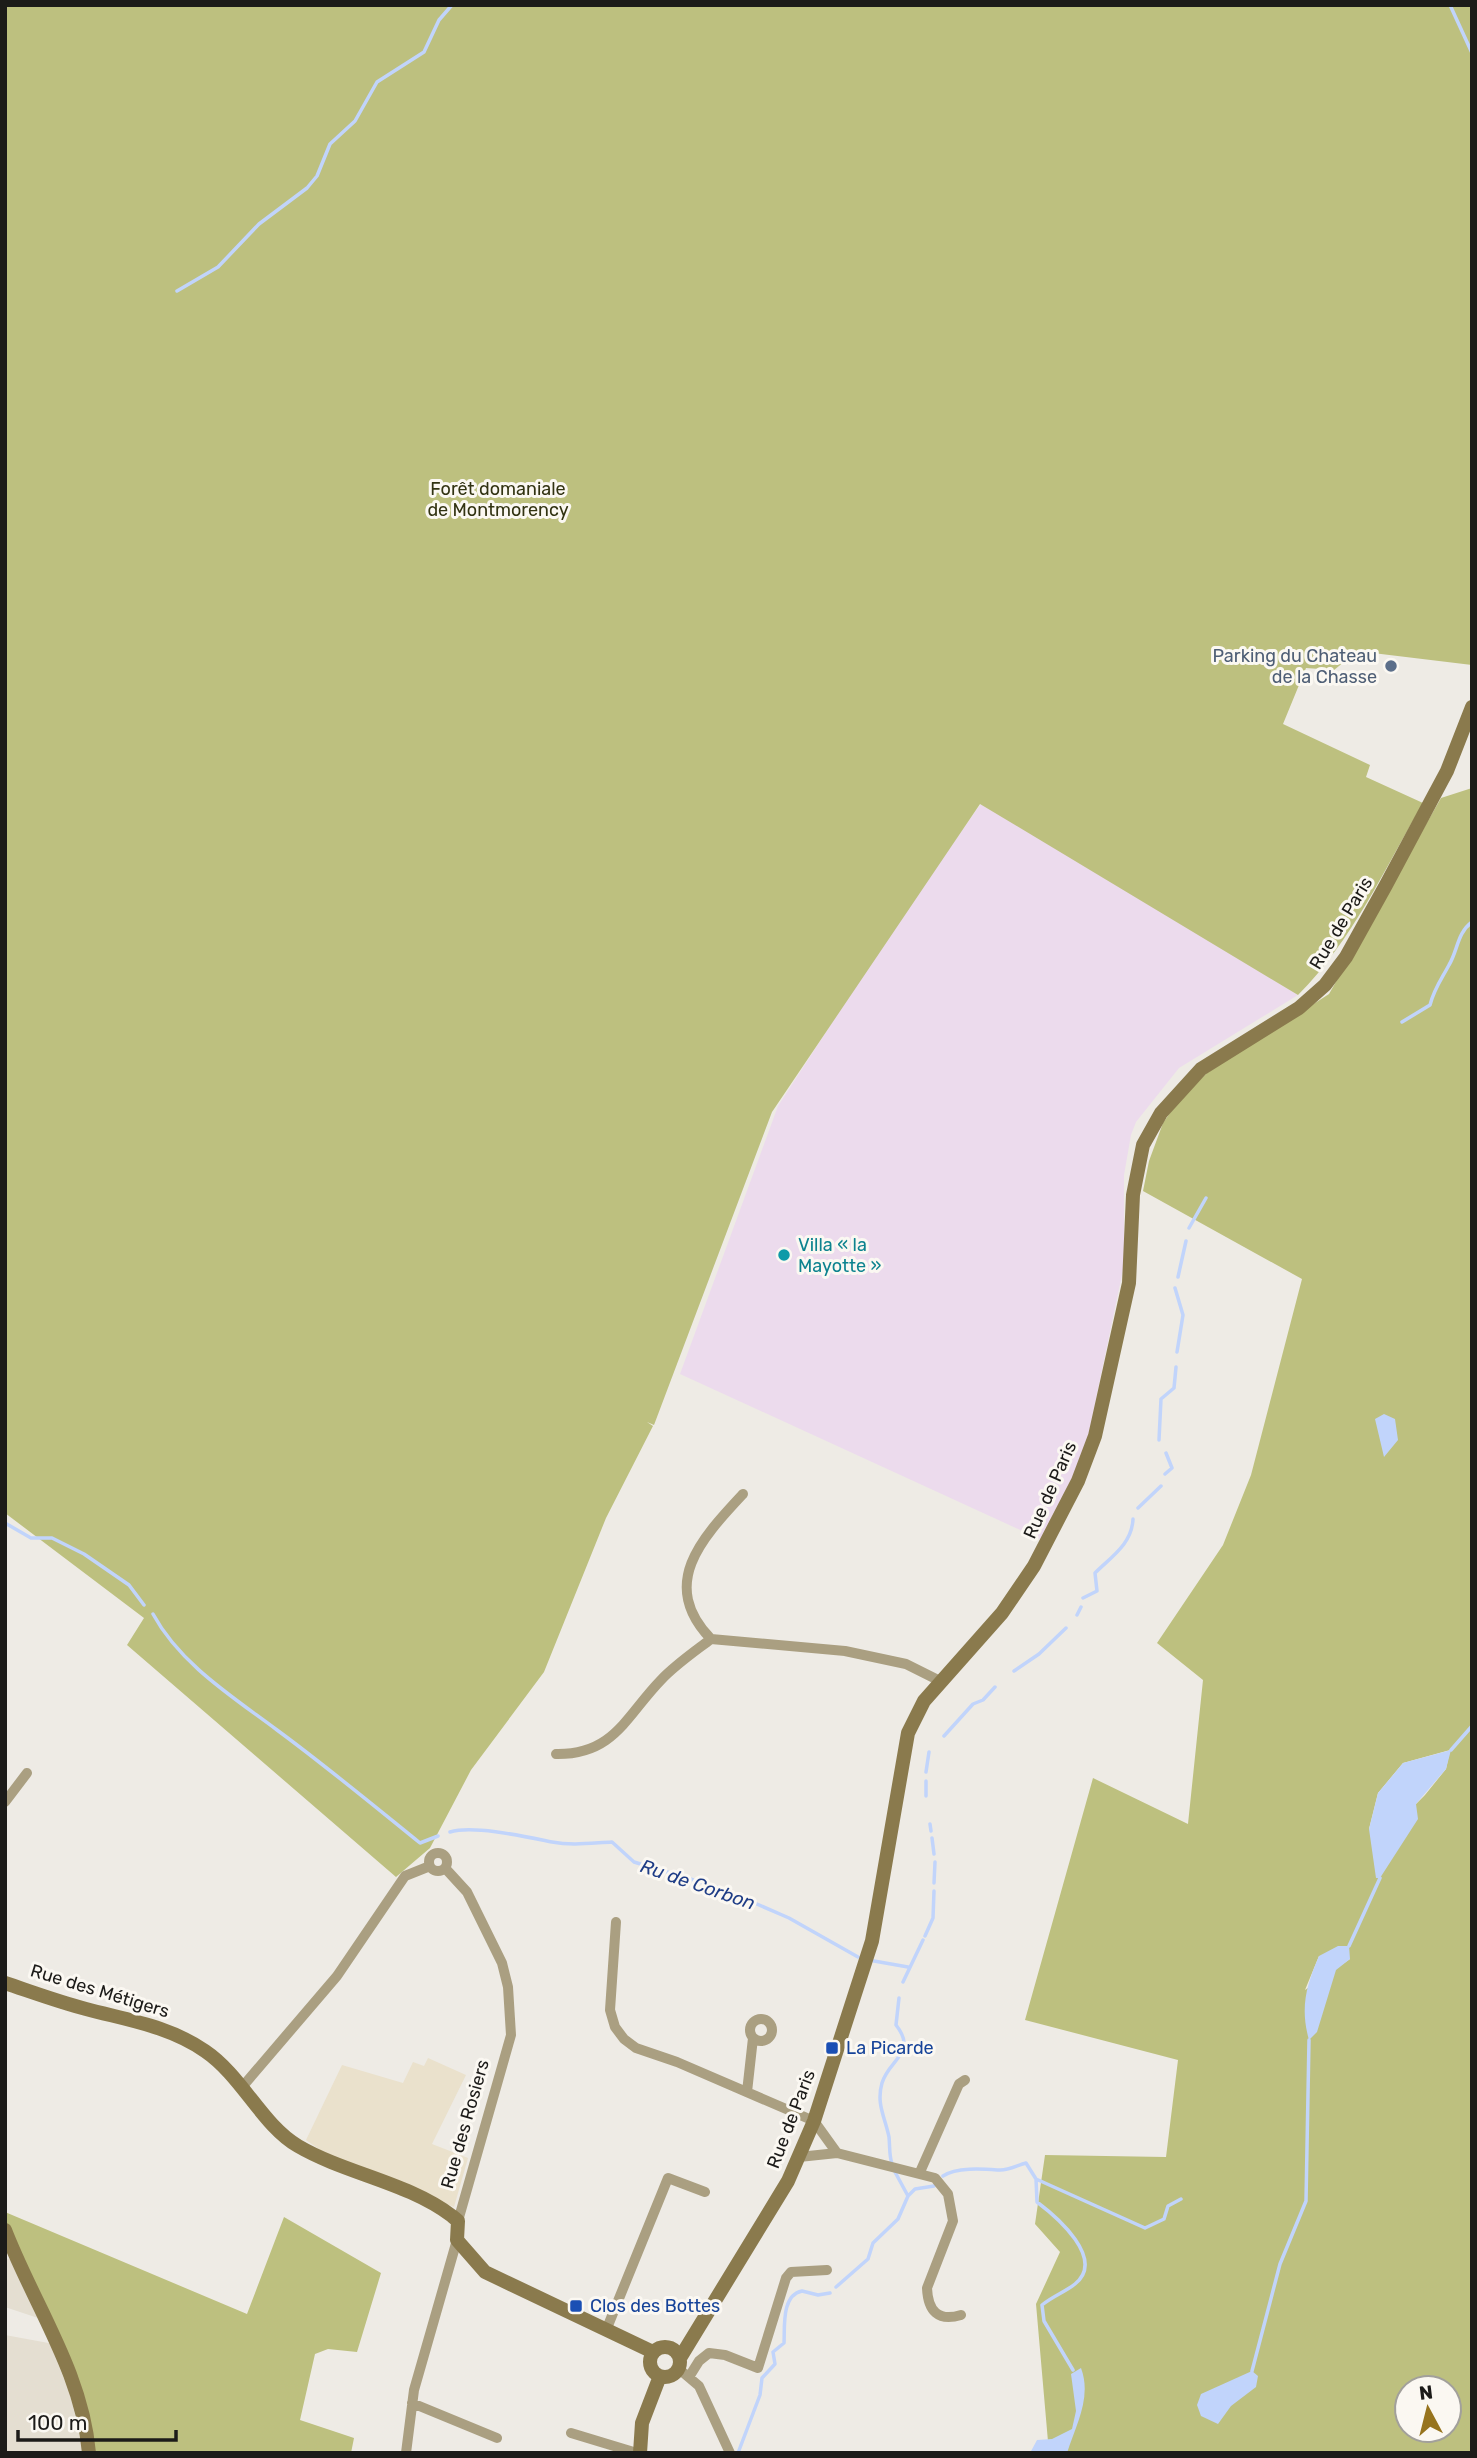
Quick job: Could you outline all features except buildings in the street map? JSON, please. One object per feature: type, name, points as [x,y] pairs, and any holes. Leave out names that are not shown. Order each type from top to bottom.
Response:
[{"type":"main road","name":"Rue de Paris","points":[[680,2363],[696,2328],[788,2181],[814,2122],[872,1941],[906,1739],[924,1701],[1002,1612],[1047,1547],[1078,1481],[1095,1436],[1129,1283],[1133,1195],[1143,1145],[1161,1113],[1201,1069],[1299,1007],[1325,985],[1386,885],[1447,771],[1472,707]]},
{"type":"main road","name":"Rue des Métigers","points":[[5,1983],[83,2009],[167,2031],[207,2052],[243,2086],[278,2129],[294,2144],[443,2209],[458,2221]]},
{"type":"main road","name":"Rue des Rosiers","points":[[457,2240],[458,2221]]},
{"type":"main road","points":[[5,2230],[72,2377],[87,2430],[89,2453]]},
{"type":"main road","points":[[457,2240],[485,2272],[653,2352]]},
{"type":"main road","points":[[660,2347],[680,2363],[673,2375],[660,2376],[650,2366],[653,2352],[660,2347]]},
{"type":"main road","points":[[638,2453],[642,2423],[660,2376]]},
{"type":"street","points":[[743,1494],[716,1523],[688,1568],[686,1585],[689,1610],[711,1639],[730,1643],[790,1643],[845,1651],[906,1664],[940,1681]]},
{"type":"street","points":[[556,1754],[583,1753],[617,1733],[661,1680],[711,1639]]},
{"type":"street","points":[[5,1802],[27,1773]]},
{"type":"street","points":[[441,1853],[447,1859],[445,1868],[437,1871],[429,1866],[432,1855],[441,1853]]},
{"type":"street","points":[[243,2086],[314,2006],[405,1876],[429,1866]]},
{"type":"street","name":"Rue des Rosiers","points":[[445,1868],[467,1892],[502,1963],[508,1987],[511,2035],[458,2221]]},
{"type":"street","points":[[616,1922],[610,2010],[618,2033],[636,2048],[677,2062],[814,2122],[837,2153]]},
{"type":"street","points":[[747,2092],[753,2038]]},
{"type":"street","points":[[920,2172],[959,2084],[965,2080]]},
{"type":"street","points":[[799,2157],[837,2153],[920,2172],[935,2178],[948,2194],[953,2207],[953,2221],[927,2288],[928,2300],[931,2311],[942,2317],[961,2315]]},
{"type":"street","points":[[607,2328],[668,2178],[705,2192]]},
{"type":"street","name":"Rue des Rosiers","points":[[406,2453],[412,2403],[457,2240]]},
{"type":"street","points":[[680,2363],[699,2361],[709,2353],[725,2355],[758,2368],[786,2278],[791,2272],[800,2270],[827,2270]]},
{"type":"street","points":[[680,2363],[699,2386],[730,2453]]},
{"type":"street","points":[[412,2403],[497,2438]]},
{"type":"street","points":[[571,2432],[638,2453]]},
{"type":"shaded area","points":[[1005,777],[1051,845],[1298,995],[1179,1068],[1136,1122],[1124,1175],[1124,1265],[1088,1437],[1075,1474],[1042,1540],[680,1374],[778,1106],[887,938],[977,809]]},
{"type":"shaded area","points":[[428,2058],[466,2075],[432,2144],[468,2158],[454,2207],[326,2154],[306,2140],[342,2065],[403,2083],[413,2062],[424,2066]]},
{"type":"shaded area","points":[[5,2258],[13,2260],[41,2319],[5,2307]]},
{"type":"shaded area","points":[[5,2335],[54,2344],[60,2357],[85,2453],[5,2453]]},
{"type":"green space","name":"Forêt domaniale de Montmorency","points":[[5,5],[1472,5],[1472,665],[1348,650],[1344,662],[1334,670],[1306,668],[1283,724],[1370,765],[1366,777],[1423,803],[1381,878],[1335,951],[1298,995],[980,804],[772,1112],[654,1425],[647,1422],[653,1426],[606,1518],[544,1672],[471,1770],[430,1848],[396,1877],[127,1645],[144,1618],[5,1513]]},
{"type":"green space","points":[[1472,788],[1472,2453],[1049,2453],[1036,2304],[1060,2252],[1035,2224],[1045,2155],[1166,2157],[1178,2060],[1025,2020],[1093,1778],[1188,1824],[1203,1680],[1157,1643],[1223,1545],[1251,1475],[1302,1279],[1143,1191],[1149,1161],[1163,1123],[1181,1097],[1207,1073],[1329,994],[1441,798]],"holes":[[[1450,1750],[1446,1769],[1416,1804],[1369,1829],[1378,1793],[1403,1763]],[[1319,1956],[1350,1959],[1305,1990]]]},
{"type":"green space","points":[[5,2212],[247,2314],[284,2217],[381,2273],[357,2352],[328,2349],[315,2354],[300,2420],[354,2438],[351,2453],[93,2453],[5,2223]]},
{"type":"water","points":[[1384,1414],[1395,1419],[1398,1440],[1384,1457],[1375,1419]]},
{"type":"water","points":[[1451,1750],[1446,1769],[1416,1804],[1418,1819],[1380,1878],[1376,1878],[1369,1829],[1378,1793],[1403,1763]]},
{"type":"water","points":[[1338,1946],[1349,1946],[1350,1959],[1336,1970],[1317,2032],[1309,2040],[1305,2007],[1311,1977],[1319,1956]]},
{"type":"water","points":[[1081,2368],[1084,2400],[1067,2453],[1030,2453],[1037,2440],[1052,2439],[1072,2429],[1076,2411],[1071,2374]]},
{"type":"water","points":[[1252,2371],[1258,2376],[1256,2387],[1231,2406],[1218,2424],[1201,2416],[1197,2405],[1201,2394]]},
{"type":"waterway","points":[[177,291],[218,267],[259,224],[307,188],[317,176],[330,144],[355,121],[377,82],[424,52],[439,20],[452,5]]},
{"type":"waterway","points":[[1450,5],[1472,53]]},
{"type":"waterway","points":[[1402,1022],[1430,1005],[1461,936],[1472,922]]},
{"type":"waterway","points":[[1189,1228],[1206,1198]]},
{"type":"waterway","points":[[1178,1277],[1186,1241]]},
{"type":"waterway","points":[[1175,1288],[1183,1315],[1177,1352]]},
{"type":"waterway","points":[[1159,1440],[1161,1399],[1174,1388],[1176,1367]]},
{"type":"waterway","points":[[1165,1474],[1172,1468],[1166,1453]]},
{"type":"waterway","points":[[1138,1508],[1161,1486]]},
{"type":"waterway","points":[[1083,1598],[1097,1591],[1095,1573],[1125,1543],[1133,1519]]},
{"type":"waterway","name":"Ru de Corbon","points":[[5,1523],[31,1538],[52,1538],[84,1554],[129,1585],[144,1605]]},
{"type":"waterway","points":[[1077,1615],[1081,1607]]},
{"type":"waterway","name":"Ru de Corbon","points":[[153,1614],[164,1632],[192,1664],[226,1692],[420,1843],[438,1836]]},
{"type":"waterway","points":[[1014,1671],[1039,1654],[1066,1628]]},
{"type":"waterway","points":[[944,1736],[973,1704],[983,1700],[995,1687]]},
{"type":"waterway","points":[[1451,1750],[1472,1726]]},
{"type":"waterway","points":[[926,1772],[929,1752]]},
{"type":"waterway","points":[[926,1781],[926,1796]]},
{"type":"waterway","points":[[930,1824],[931,1831]]},
{"type":"waterway","name":"Ru de Corbon","points":[[450,1832],[486,1831],[567,1844],[612,1842],[634,1862],[720,1888],[789,1918],[858,1957]]},
{"type":"waterway","points":[[932,1838],[934,1854]]},
{"type":"waterway","points":[[934,1883],[935,1862]]},
{"type":"waterway","points":[[1349,1946],[1380,1878]]},
{"type":"waterway","points":[[925,1936],[933,1918],[934,1891]]},
{"type":"waterway","points":[[903,1982],[923,1940]]},
{"type":"waterway","name":"Ru de Corbon","points":[[874,1961],[908,1967]]},
{"type":"waterway","name":"Ru de Corbon","points":[[892,2164],[880,2091],[886,2075],[903,2049],[902,2035],[896,2025],[899,1998]]},
{"type":"waterway","points":[[1252,2371],[1280,2264],[1306,2201],[1309,2040]]},
{"type":"waterway","points":[[943,2176],[963,2170],[1005,2170],[1026,2163],[1036,2179],[1037,2202],[1075,2239],[1085,2263],[1083,2274],[1075,2284],[1042,2305],[1044,2321],[1073,2370]]},
{"type":"waterway","name":"Ru de Corbon","points":[[836,2287],[868,2259],[873,2243],[898,2219],[908,2196],[895,2172]]},
{"type":"waterway","points":[[1036,2179],[1145,2228],[1164,2219],[1168,2206],[1181,2199]]},
{"type":"waterway","points":[[908,2196],[915,2189],[934,2186]]},
{"type":"waterway","name":"Ru de Corbon","points":[[738,2453],[760,2395],[762,2378],[775,2364],[773,2352],[784,2343],[787,2305],[790,2299],[802,2291],[818,2295],[830,2293]]},
{"type":"place","name":"Parking du Chateau de la Chasse","points":[[1391,666]]},
{"type":"place","name":"Villa « la Mayotte »","points":[[784,1255]]},
{"type":"place","name":"La Picarde","points":[[832,2048]]},
{"type":"place","name":"Clos des Bottes","points":[[576,2306]]}]
